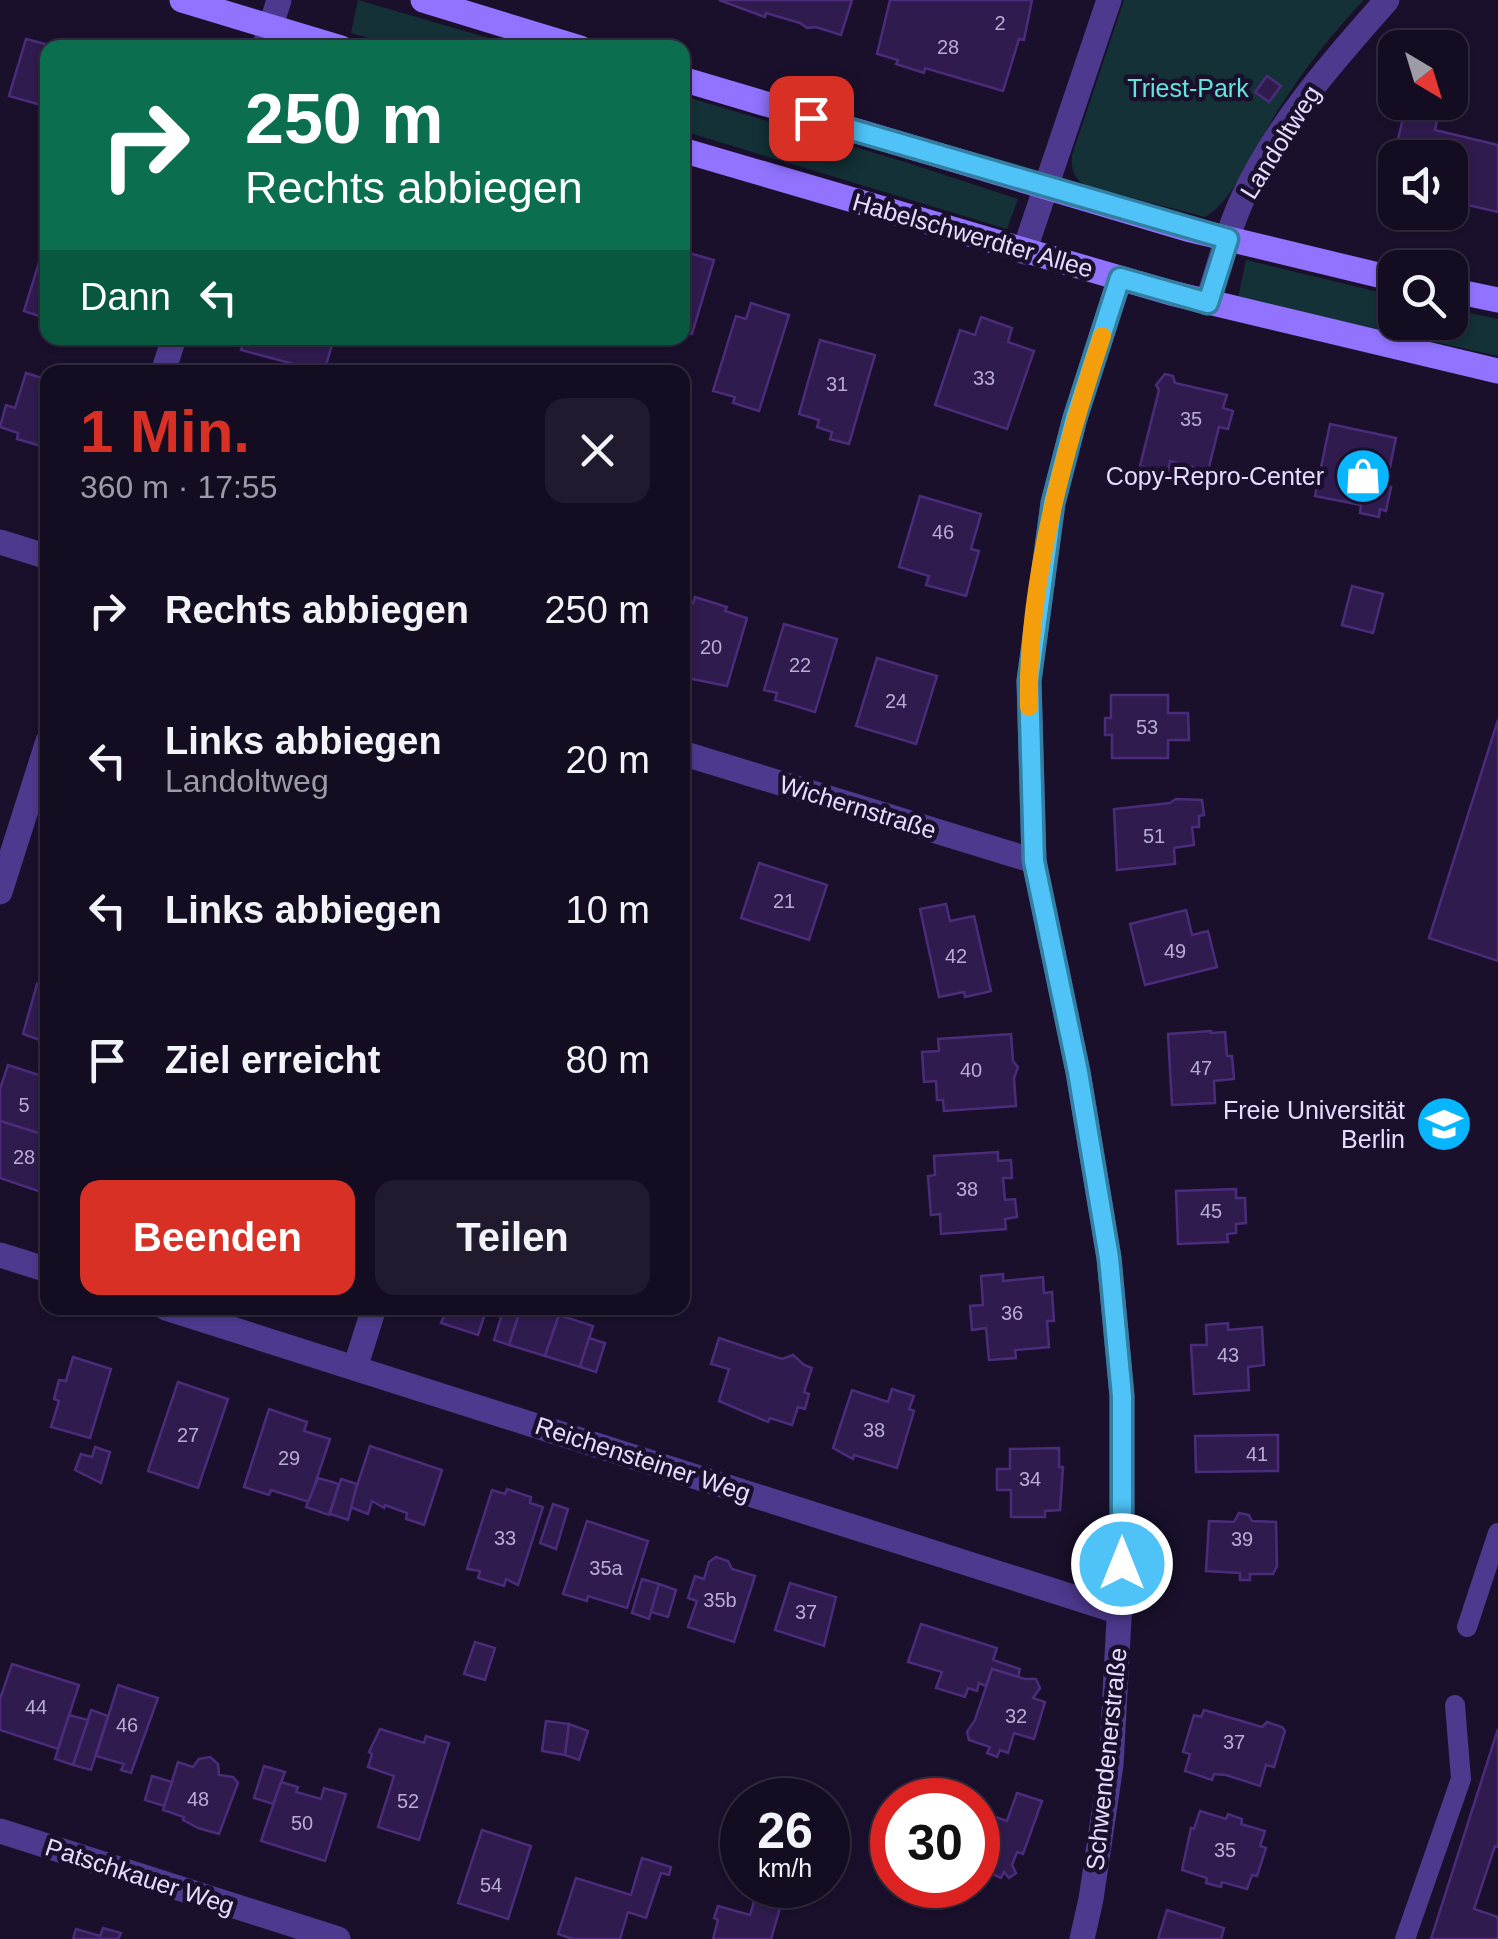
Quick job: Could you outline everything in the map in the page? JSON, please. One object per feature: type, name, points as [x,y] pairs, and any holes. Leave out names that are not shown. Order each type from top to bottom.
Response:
[{"type":"main road","points":[[182,0],[267,37]]},
{"type":"main road","points":[[423,0],[554,40]]},
{"type":"main road","points":[[690,80],[1046,188],[1228,239],[1378,275]]},
{"type":"main road","name":"Habelschwerdter Allee","points":[[690,152],[1208,303],[1498,371]]},
{"type":"main road","points":[[1468,294],[1498,300]]},
{"type":"street","points":[[267,37],[279,0]]},
{"type":"street","points":[[1024,252],[1109,0]]},
{"type":"street","name":"Landoltweg","points":[[1208,303],[1241,201],[1261,164],[1330,64],[1387,0]]},
{"type":"street","name":"Schwendenerstraße","points":[[1082,1939],[1092,1899],[1110,1765],[1120,1612],[1122,1396],[1109,1258],[1078,1072],[1034,861],[1029,681],[1053,503],[1075,418],[1120,278]]},
{"type":"street","points":[[0,542],[40,554]]},
{"type":"street","name":"Wichernstraße","points":[[690,755],[1034,861]]},
{"type":"street","points":[[0,892],[40,766]]},
{"type":"street","points":[[0,1255],[40,1268]]},
{"type":"street","name":"Reichensteiner Weg","points":[[188,1315],[1120,1612]]},
{"type":"street","points":[[355,1368],[372,1315]]},
{"type":"street","name":"Patschkauer Weg","points":[[0,1831],[338,1939]]},
{"type":"lane","points":[[1467,1627],[1498,1532]]},
{"type":"lane","points":[[1405,1939],[1461,1780],[1455,1704]]},
{"type":"green space","points":[[358,0],[495,40],[376,40],[351,33]]},
{"type":"green space","name":"Triest-Park","points":[[1124,0],[1364,0],[1278,110],[1226,198],[1205,217],[1084,185],[1074,172],[1072,155]]},
{"type":"green space","points":[[690,98],[1018,199],[1007,229],[690,133]]},
{"type":"green space","points":[[1246,260],[1378,292],[1378,329],[1238,298]]},
{"type":"green space","points":[[1468,313],[1498,319],[1498,356],[1426,340],[1468,340]]},
{"type":"building","points":[[719,0],[852,0],[841,35],[766,13],[765,17]]},
{"type":"building","points":[[890,0],[1032,0],[1024,40],[1019,39],[1003,91],[925,68],[924,73],[877,54]]},
{"type":"building","points":[[26,39],[40,43],[40,105],[9,96]]},
{"type":"building","points":[[1267,76],[1281,86],[1269,102],[1255,92]]},
{"type":"building","points":[[1403,120],[1437,120],[1435,130],[1498,145],[1498,212],[1468,205],[1468,140],[1398,140]]},
{"type":"building","points":[[690,253],[714,260],[690,333]]},
{"type":"building","points":[[40,259],[40,316],[24,311]]},
{"type":"building","points":[[751,303],[789,315],[759,411],[733,403],[735,397],[713,391],[736,316],[746,319]]},
{"type":"building","points":[[981,317],[1012,328],[1008,342],[1034,351],[1007,429],[935,405],[960,330],[975,335]]},
{"type":"building","points":[[820,340],[875,355],[849,444],[830,439],[832,432],[817,427],[819,420],[799,414]]},
{"type":"building","points":[[243,345],[332,345],[326,365],[298,365],[241,350]]},
{"type":"building","points":[[26,373],[40,377],[40,446],[17,439],[18,433],[0,427],[6,405],[15,408]]},
{"type":"building","points":[[1165,374],[1173,376],[1175,383],[1227,395],[1223,408],[1233,411],[1228,429],[1219,427],[1208,471],[1170,461],[1168,473],[1140,466],[1159,390],[1156,385]]},
{"type":"building","points":[[1330,424],[1396,438],[1386,486],[1391,487],[1386,511],[1380,509],[1379,517],[1360,513],[1361,505],[1315,496]]},
{"type":"building","points":[[920,496],[981,514],[971,549],[979,551],[966,596],[926,585],[929,576],[899,567]]},
{"type":"building","points":[[1352,586],[1383,594],[1373,633],[1342,625]]},
{"type":"building","points":[[695,597],[747,618],[727,686],[690,679],[690,602]]},
{"type":"building","points":[[784,624],[837,639],[815,712],[775,700],[777,693],[764,690]]},
{"type":"building","points":[[877,658],[937,676],[916,744],[856,726]]},
{"type":"building","points":[[1111,695],[1168,695],[1168,713],[1188,713],[1189,740],[1168,740],[1168,758],[1112,758],[1112,735],[1105,735],[1105,718],[1111,718]]},
{"type":"building","points":[[1498,720],[1498,961],[1429,938]]},
{"type":"building","points":[[1176,799],[1202,800],[1204,815],[1199,816],[1199,827],[1192,827],[1194,845],[1174,848],[1175,864],[1117,870],[1114,809]]},
{"type":"building","points":[[759,863],[827,885],[809,940],[741,918]]},
{"type":"building","points":[[946,904],[950,921],[974,916],[991,991],[939,997],[920,909]]},
{"type":"building","points":[[1186,910],[1192,935],[1208,931],[1217,967],[1145,985],[1130,924]]},
{"type":"building","points":[[37,984],[40,985],[40,1040],[23,1034]]},
{"type":"building","points":[[1225,1032],[1234,1079],[1214,1081],[1215,1103],[1172,1105],[1168,1034]]},
{"type":"building","points":[[1011,1034],[1013,1061],[1018,1067],[1014,1078],[1016,1106],[944,1111],[943,1100],[937,1100],[936,1081],[924,1082],[922,1052],[939,1051],[938,1039]]},
{"type":"building","points":[[8,1065],[40,1075],[40,1134],[0,1121],[0,1089]]},
{"type":"building","points":[[0,1121],[40,1134],[40,1192],[0,1178]]},
{"type":"building","points":[[998,1152],[998,1161],[1011,1160],[1012,1178],[1003,1178],[1005,1200],[1015,1199],[1017,1217],[1005,1219],[1006,1229],[941,1234],[940,1214],[931,1215],[928,1176],[935,1175],[934,1156]]},
{"type":"building","points":[[1236,1189],[1236,1198],[1245,1198],[1246,1223],[1236,1224],[1236,1233],[1227,1234],[1228,1242],[1178,1244],[1176,1191]]},
{"type":"building","points":[[1003,1274],[1003,1281],[1043,1277],[1044,1293],[1052,1292],[1054,1321],[1047,1321],[1049,1347],[1015,1350],[1016,1358],[989,1360],[986,1328],[972,1330],[970,1306],[983,1305],[981,1276]]},
{"type":"building","points":[[444,1315],[485,1315],[478,1335],[441,1323]]},
{"type":"building","points":[[502,1315],[518,1316],[509,1345],[494,1340]]},
{"type":"building","points":[[519,1315],[559,1315],[545,1356],[509,1345]]},
{"type":"building","points":[[559,1315],[593,1326],[580,1367],[545,1356]]},
{"type":"building","points":[[1228,1323],[1228,1330],[1262,1327],[1264,1365],[1248,1367],[1249,1390],[1194,1394],[1191,1345],[1207,1345],[1206,1325]]},
{"type":"building","points":[[589,1338],[605,1343],[596,1372],[580,1367]]},
{"type":"building","points":[[719,1338],[782,1359],[793,1355],[812,1368],[804,1392],[809,1394],[805,1409],[798,1407],[792,1425],[770,1418],[768,1422],[719,1401],[729,1369],[711,1364]]},
{"type":"building","points":[[73,1357],[111,1369],[90,1438],[51,1427],[59,1401],[54,1399],[59,1380],[66,1381]]},
{"type":"building","points":[[178,1382],[228,1399],[198,1488],[148,1471]]},
{"type":"building","points":[[892,1389],[914,1396],[909,1409],[914,1411],[897,1468],[854,1455],[853,1459],[833,1448],[852,1390],[888,1402]]},
{"type":"building","points":[[269,1409],[307,1422],[304,1431],[330,1439],[309,1502],[271,1490],[269,1495],[244,1487]]},
{"type":"building","points":[[1278,1435],[1278,1471],[1196,1472],[1195,1436]]},
{"type":"building","points":[[370,1446],[442,1470],[424,1525],[406,1519],[407,1513],[372,1501],[368,1514],[350,1507]]},
{"type":"building","points":[[95,1447],[110,1452],[101,1483],[75,1470],[81,1454],[92,1457]]},
{"type":"building","points":[[1059,1448],[1059,1467],[1063,1467],[1060,1510],[1045,1511],[1045,1517],[1011,1517],[1011,1490],[997,1490],[997,1469],[1010,1469],[1010,1449]]},
{"type":"building","points":[[318,1478],[339,1484],[329,1515],[306,1507]]},
{"type":"building","points":[[341,1479],[357,1484],[348,1520],[330,1514]]},
{"type":"building","points":[[507,1489],[531,1497],[530,1503],[543,1507],[518,1585],[506,1579],[504,1586],[478,1578],[480,1571],[467,1569],[492,1490],[505,1494]]},
{"type":"building","points":[[553,1504],[568,1509],[556,1549],[540,1543]]},
{"type":"building","points":[[1239,1513],[1249,1515],[1252,1521],[1276,1522],[1277,1566],[1273,1574],[1250,1574],[1250,1580],[1240,1580],[1240,1573],[1206,1571],[1209,1521],[1234,1522]]},
{"type":"building","points":[[587,1521],[648,1541],[627,1608],[588,1596],[587,1601],[563,1594]]},
{"type":"building","points":[[716,1557],[728,1561],[732,1569],[755,1576],[734,1642],[688,1627],[697,1601],[688,1598],[695,1576],[704,1579],[709,1562]]},
{"type":"building","points":[[642,1579],[659,1584],[649,1619],[632,1613]]},
{"type":"building","points":[[790,1583],[836,1597],[824,1646],[775,1630]]},
{"type":"building","points":[[659,1584],[676,1590],[668,1617],[651,1612]]},
{"type":"building","points":[[921,1624],[997,1648],[993,1660],[1020,1669],[1018,1677],[992,1669],[986,1686],[979,1683],[977,1691],[968,1688],[965,1697],[936,1688],[942,1672],[908,1662]]},
{"type":"building","points":[[475,1642],[495,1648],[485,1680],[464,1674]]},
{"type":"building","points":[[12,1664],[79,1685],[58,1749],[0,1730],[0,1699]]},
{"type":"building","points":[[992,1669],[1036,1679],[1040,1688],[1033,1698],[1045,1702],[1034,1739],[1014,1733],[1008,1753],[1000,1750],[997,1757],[987,1753],[990,1747],[969,1740],[967,1732],[975,1720]]},
{"type":"building","points":[[118,1685],[158,1698],[131,1773],[121,1770],[124,1764],[96,1756]]},
{"type":"building","points":[[91,1710],[108,1716],[91,1770],[73,1765]]},
{"type":"building","points":[[1204,1710],[1262,1727],[1267,1722],[1285,1731],[1274,1767],[1266,1765],[1260,1786],[1226,1775],[1214,1774],[1212,1780],[1185,1771],[1190,1754],[1183,1752],[1194,1715],[1201,1717]]},
{"type":"building","points":[[69,1715],[88,1720],[73,1765],[55,1759]]},
{"type":"building","points":[[546,1721],[569,1724],[565,1755],[542,1751]]},
{"type":"building","points":[[569,1724],[588,1731],[579,1760],[565,1755]]},
{"type":"building","points":[[380,1729],[424,1743],[426,1736],[449,1743],[419,1840],[378,1827],[394,1776],[368,1767],[372,1754],[369,1752]]},
{"type":"building","points":[[1498,1729],[1498,1847],[1495,1846],[1474,1909],[1498,1917],[1498,1939],[1431,1939]]},
{"type":"building","points":[[210,1757],[218,1764],[219,1775],[233,1777],[238,1783],[219,1834],[163,1810],[178,1762],[193,1767],[199,1759]]},
{"type":"building","points":[[264,1766],[285,1772],[273,1804],[254,1798]]},
{"type":"building","points":[[152,1776],[172,1782],[164,1806],[145,1800]]},
{"type":"building","points":[[281,1782],[298,1787],[296,1792],[321,1799],[324,1788],[346,1794],[325,1861],[261,1841]]},
{"type":"building","points":[[1017,1793],[1042,1801],[1023,1854],[1017,1852],[1012,1865],[1016,1873],[1009,1878],[1004,1872],[1001,1878],[1000,1819],[1007,1821]]},
{"type":"building","points":[[1200,1811],[1226,1819],[1228,1814],[1242,1819],[1241,1824],[1265,1831],[1260,1846],[1266,1848],[1257,1876],[1252,1875],[1247,1889],[1222,1882],[1221,1887],[1206,1883],[1207,1878],[1182,1870],[1191,1828],[1194,1829]]},
{"type":"building","points":[[482,1830],[531,1846],[508,1919],[458,1903]]},
{"type":"building","points":[[642,1858],[671,1867],[669,1875],[661,1873],[646,1918],[628,1912],[620,1939],[573,1939],[558,1934],[576,1878],[631,1895]]},
{"type":"building","points":[[718,1906],[750,1915],[752,1908],[780,1908],[771,1939],[713,1939]]},
{"type":"building","points":[[1167,1910],[1224,1928],[1221,1939],[1158,1939]]},
{"type":"building","points":[[103,1928],[121,1933],[118,1939],[73,1939],[76,1929],[100,1936]]},
{"type":"slow traffic","points":[[1029,707],[1036,615],[1053,503],[1102,336]]},
{"type":"place","name":"Copy-Repro-Center","points":[[1363,476]]},
{"type":"place","name":"Freie Universität Berlin","points":[[1444,1124]]},
{"type":"route","points":[[811,118],[1228,239],[1208,303],[1120,278],[1075,418],[1053,503],[1029,681],[1034,861],[1078,1072],[1109,1258],[1122,1396],[1122,1564]]}]
